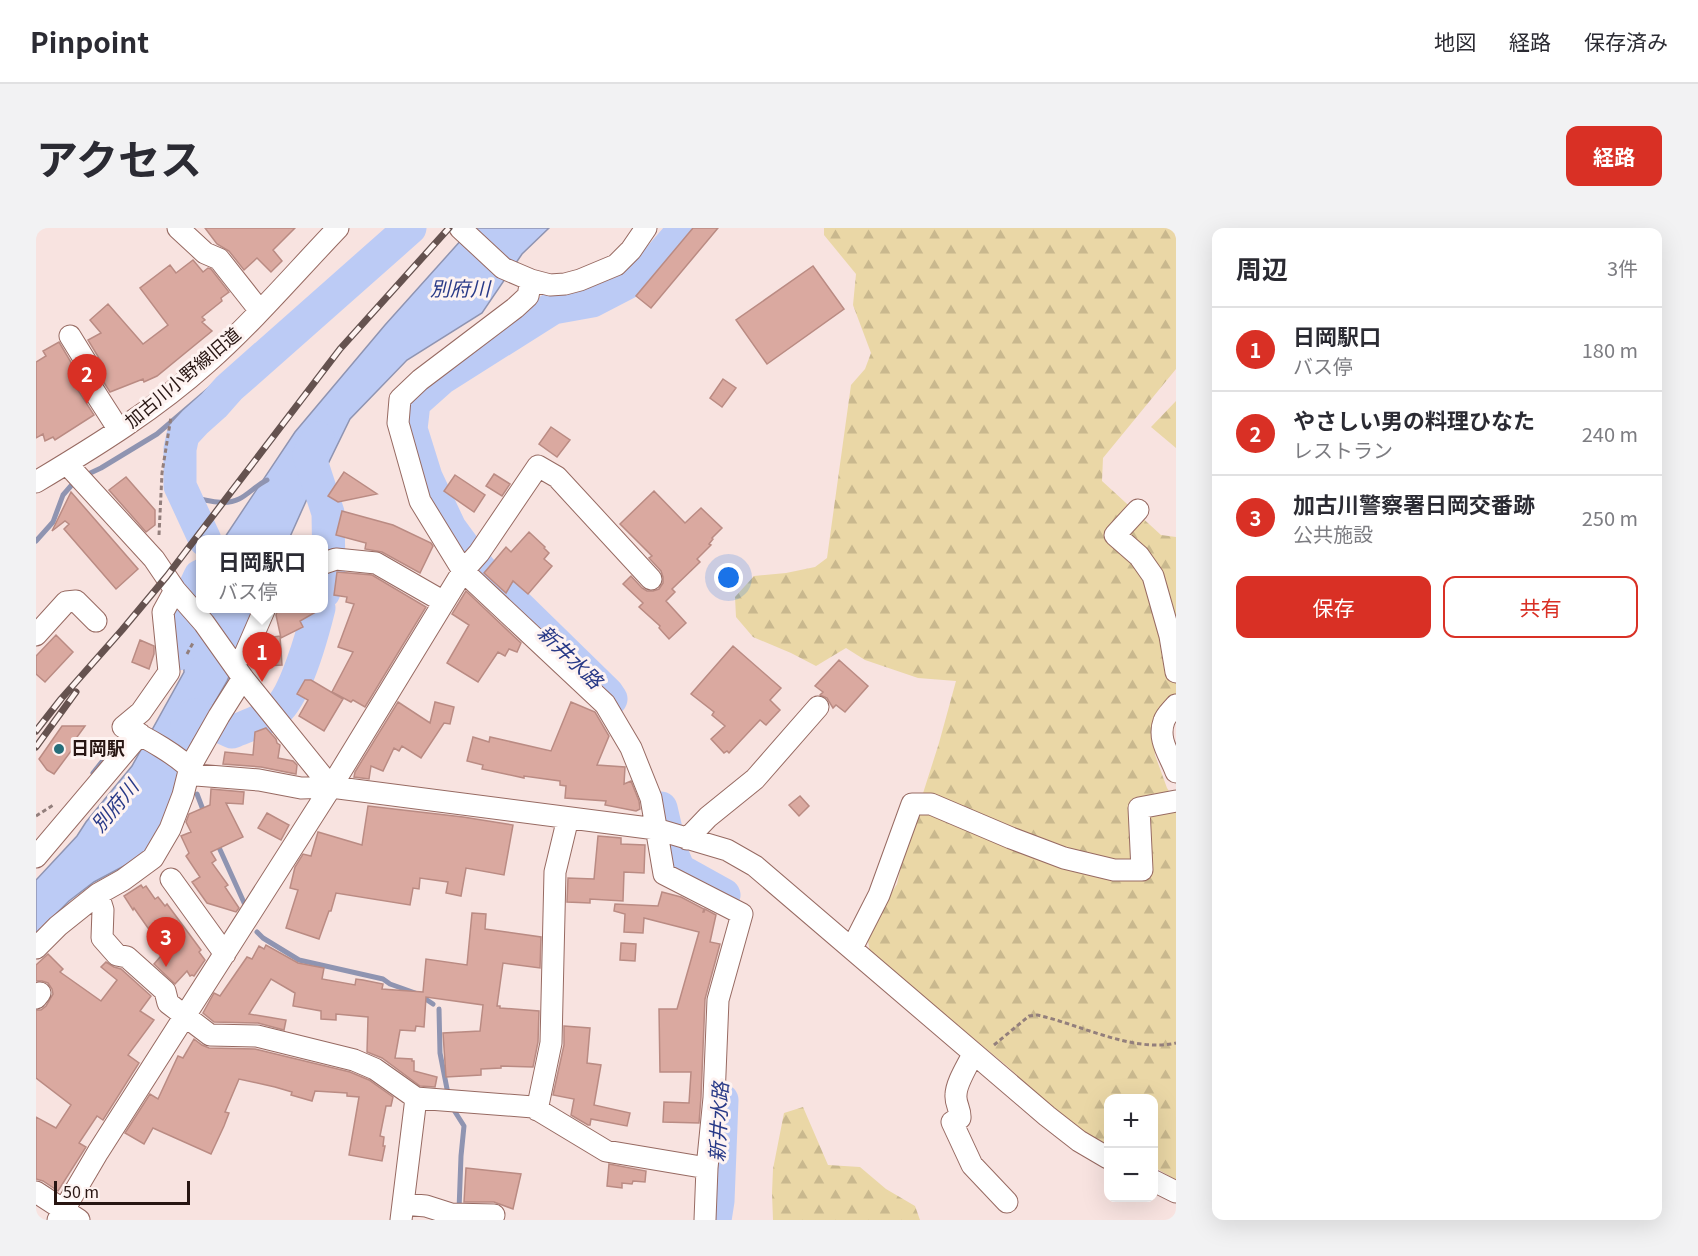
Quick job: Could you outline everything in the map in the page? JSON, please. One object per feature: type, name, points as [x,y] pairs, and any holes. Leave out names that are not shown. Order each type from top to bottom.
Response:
[{"type":"street","points":[[178,228],[205,253],[219,259],[260,311]]},
{"type":"street","name":"加古川小野線旧道","points":[[36,482],[160,402],[207,363],[260,311],[338,228]]},
{"type":"street","points":[[460,228],[503,268],[550,285],[565,284],[616,265],[631,250],[646,228]]},
{"type":"street","points":[[531,280],[528,296],[515,308],[427,374],[400,399],[398,423],[420,501],[463,571],[604,704],[631,748],[651,798],[664,874],[741,914],[718,1000],[705,1220]]},
{"type":"street","points":[[70,336],[91,370],[85,377],[119,430]]},
{"type":"street","points":[[67,464],[154,559],[243,678],[331,786]]},
{"type":"street","points":[[36,1192],[67,1217],[98,1152],[331,786],[463,571],[538,466],[558,477],[651,579]]},
{"type":"street","points":[[1138,510],[1114,535],[1139,556],[1153,576],[1170,636],[1176,672]]},
{"type":"street","points":[[328,562],[336,559],[376,563],[444,602]]},
{"type":"street","points":[[176,590],[163,612],[169,672],[141,712],[123,727],[140,734],[190,767],[196,775],[259,780],[301,788],[331,786],[656,829],[727,850],[755,866],[1047,1116],[1079,1141],[1104,1156]]},
{"type":"street","points":[[36,635],[66,602],[76,602],[96,621]]},
{"type":"street","points":[[245,654],[263,613]]},
{"type":"street","points":[[36,948],[58,926],[98,894],[123,880],[153,858],[170,829],[183,795],[190,767],[243,678]]},
{"type":"street","points":[[1176,705],[1164,719],[1162,732],[1164,746],[1176,772]]},
{"type":"street","points":[[687,839],[708,817],[755,779],[818,707]]},
{"type":"street","points":[[36,857],[140,734]]},
{"type":"street","points":[[852,948],[879,895],[912,804],[931,804],[1065,858],[1114,870],[1142,870],[1139,808],[1176,801]]},
{"type":"street","points":[[537,1110],[551,1043],[555,872],[568,818]]},
{"type":"street","points":[[171,879],[225,954]]},
{"type":"street","points":[[98,894],[103,910],[102,938],[117,955],[127,957],[165,991],[168,1003],[210,1035],[257,1036],[354,1060],[375,1069],[416,1098],[532,1107],[606,1151],[707,1168]]},
{"type":"street","points":[[976,1056],[955,1093],[961,1114],[960,1119],[952,1122],[972,1165],[1007,1202]]},
{"type":"street","points":[[416,1098],[402,1212],[426,1206],[451,1214],[494,1215]]},
{"type":"street","points":[[1158,1183],[1176,1192]]},
{"type":"path","points":[[159,539],[162,473],[172,409]]},
{"type":"path","points":[[169,672],[186,656],[204,623]]},
{"type":"path","points":[[976,1056],[1029,1016],[1037,1015],[1120,1040],[1161,1045],[1176,1043]]},
{"type":"green space","points":[[824,228],[1176,228],[1176,369],[1103,458],[1102,481],[1161,535],[1176,537],[1176,696],[1153,730],[1155,755],[1167,788],[1176,802],[1176,1180],[1158,1169],[1158,1094],[1104,1094],[1104,1143],[1070,1125],[1008,1067],[870,952],[866,930],[897,884],[904,853],[956,681],[918,678],[865,660],[846,648],[816,666],[753,637],[736,617],[735,597],[754,576],[815,567],[827,558],[851,385],[865,369],[871,353],[853,305],[856,274],[824,235]]},
{"type":"green space","points":[[1176,401],[1176,448],[1151,427]]},
{"type":"green space","points":[[803,1107],[828,1165],[860,1167],[886,1189],[915,1206],[920,1220],[773,1220],[773,1169],[784,1113]]},
{"type":"water","name":"別府川","points":[[472,228],[549,228],[522,254],[482,313],[407,360],[350,419],[326,468],[311,490],[291,535],[226,535],[295,432],[385,325]]},
{"type":"water","name":"別府川","points":[[196,594],[196,613],[257,613],[227,681],[193,740],[166,822],[151,845],[139,858],[94,882],[69,901],[36,934],[36,880],[77,836],[132,766],[184,672],[181,626]]},
{"type":"building","points":[[205,228],[295,228],[273,250],[282,261],[271,272],[257,258],[244,270],[229,251],[217,244]]},
{"type":"building","points":[[693,228],[718,228],[651,308],[636,296]]},
{"type":"building","points":[[193,260],[203,272],[208,268],[211,269],[229,292],[221,298],[222,301],[202,317],[205,320],[202,322],[212,331],[157,376],[110,392],[101,378],[104,370],[102,363],[88,340],[101,333],[90,320],[108,304],[143,344],[168,325],[140,288],[170,265],[176,273]]},
{"type":"building","points":[[813,266],[844,309],[767,364],[736,320]]},
{"type":"building","points":[[59,342],[75,369],[72,377],[74,384],[94,415],[55,440],[53,437],[45,441],[43,434],[36,438],[36,362],[46,356],[43,351]]},
{"type":"building","points":[[723,379],[736,388],[722,407],[710,398]]},
{"type":"building","points":[[551,427],[570,440],[557,457],[539,444]]},
{"type":"building","points":[[344,472],[377,494],[338,502],[328,496]]},
{"type":"building","points":[[494,474],[510,484],[502,496],[486,486]]},
{"type":"building","points":[[455,475],[485,495],[474,512],[444,491]]},
{"type":"building","points":[[126,477],[155,510],[155,525],[146,532],[109,490]]},
{"type":"building","points":[[654,491],[685,523],[701,508],[722,528],[712,538],[709,544],[711,545],[697,559],[700,562],[672,589],[675,592],[666,601],[686,623],[669,639],[659,628],[660,626],[639,607],[643,603],[623,584],[631,576],[647,591],[659,589],[663,583],[661,571],[649,558],[652,556],[620,524]]},
{"type":"building","points":[[71,492],[138,569],[116,589],[64,529],[69,524],[65,521],[52,531]]},
{"type":"building","points":[[342,511],[393,525],[431,543],[433,546],[420,573],[382,552],[365,549],[366,543],[336,535]]},
{"type":"building","points":[[529,532],[545,547],[549,553],[544,559],[552,566],[528,594],[513,581],[506,593],[484,573],[506,547],[511,552]]},
{"type":"building","points":[[337,572],[372,575],[426,607],[365,707],[332,692],[353,652],[338,647],[354,604],[346,602],[347,597],[334,595]]},
{"type":"building","points":[[466,591],[521,643],[517,652],[509,649],[505,656],[498,652],[478,682],[447,663],[469,625],[452,614]]},
{"type":"building","points":[[277,613],[314,613],[300,621],[303,627],[281,638]]},
{"type":"building","points":[[56,635],[73,652],[45,682],[36,674],[36,656]]},
{"type":"building","points":[[280,636],[282,665],[266,666],[264,643],[266,638]]},
{"type":"building","points":[[140,640],[154,646],[149,669],[132,662]]},
{"type":"building","points":[[733,646],[781,688],[770,700],[780,710],[766,725],[760,720],[729,753],[727,751],[724,753],[711,739],[725,726],[712,715],[714,712],[691,694]]},
{"type":"building","points":[[839,660],[868,686],[845,712],[836,705],[833,708],[827,698],[820,695],[823,692],[815,686]]},
{"type":"building","points":[[305,680],[311,680],[343,699],[324,731],[299,716],[308,700],[297,694]]},
{"type":"building","points":[[398,702],[430,723],[435,702],[454,707],[450,724],[444,723],[421,758],[402,746],[399,751],[394,748],[383,771],[371,766],[369,779],[354,777],[355,772]]},
{"type":"building","points":[[571,702],[595,712],[609,736],[597,765],[625,767],[624,784],[631,781],[640,809],[636,811],[605,805],[606,801],[565,798],[566,786],[560,785],[560,781],[524,776],[524,778],[482,769],[483,765],[467,761],[473,737],[489,742],[490,737],[551,751]]},
{"type":"building","name":"日岡駅","points":[[62,726],[85,726],[77,737],[80,739],[54,774],[47,770],[39,759]]},
{"type":"building","points":[[266,728],[280,745],[278,758],[293,761],[297,765],[296,774],[261,767],[223,764],[225,752],[253,755],[255,732]]},
{"type":"building","points":[[211,789],[244,792],[243,804],[226,803],[243,837],[211,852],[216,860],[212,863],[228,885],[225,887],[239,908],[236,912],[207,903],[192,882],[200,877],[186,856],[189,853],[181,836],[191,832],[186,822],[189,814],[210,805]]},
{"type":"building","points":[[800,796],[809,806],[799,816],[789,805]]},
{"type":"building","points":[[368,806],[513,825],[504,875],[466,868],[461,896],[446,893],[448,882],[420,878],[419,889],[413,888],[410,905],[336,893],[319,939],[286,928],[298,890],[290,888],[295,867],[303,854],[311,856],[318,832],[362,845]]},
{"type":"building","points":[[267,813],[289,825],[281,840],[258,828]]},
{"type":"building","points":[[598,836],[621,838],[621,844],[645,845],[644,873],[624,872],[623,901],[590,899],[590,903],[567,902],[568,878],[594,879]]},
{"type":"building","points":[[141,885],[143,888],[146,886],[155,899],[158,897],[165,906],[167,904],[201,950],[199,952],[205,960],[194,976],[190,976],[187,971],[175,984],[154,964],[167,949],[134,908],[133,910],[124,896]]},
{"type":"building","points":[[662,892],[681,897],[704,909],[703,912],[705,909],[716,915],[710,942],[720,944],[705,999],[699,1123],[663,1122],[664,1102],[689,1103],[691,1072],[660,1072],[659,1009],[677,1009],[699,932],[644,918],[643,933],[624,932],[625,914],[614,911],[615,904],[658,906]]},
{"type":"building","points":[[472,913],[486,914],[485,929],[541,937],[540,968],[503,963],[497,1006],[539,1011],[538,1042],[533,1067],[501,1066],[501,1068],[481,1069],[481,1075],[446,1077],[443,1033],[480,1031],[483,1005],[426,997],[424,1027],[416,1026],[415,1031],[400,1030],[395,1058],[412,1059],[414,1071],[437,1077],[435,1087],[420,1086],[382,1058],[367,1052],[368,1017],[336,1014],[336,1020],[321,1019],[321,1011],[293,1006],[295,993],[271,979],[249,1014],[286,1020],[284,1030],[258,1023],[214,1022],[203,1013],[214,993],[220,996],[247,957],[252,959],[259,946],[264,949],[266,945],[298,963],[324,968],[322,979],[355,985],[356,979],[383,984],[382,989],[423,992],[426,959],[467,965]]},
{"type":"building","points":[[621,943],[636,944],[635,961],[620,960]]},
{"type":"building","points":[[48,954],[63,969],[60,972],[101,1001],[117,980],[101,967],[106,962],[121,969],[151,996],[140,1011],[154,1020],[128,1055],[139,1063],[103,1120],[97,1116],[79,1143],[86,1147],[58,1191],[36,1179],[36,1117],[56,1128],[71,1105],[36,1078],[36,1010],[41,1010],[46,1006],[53,994],[48,983],[36,981],[36,965]]},
{"type":"building","points":[[564,1026],[590,1028],[587,1063],[601,1065],[594,1105],[630,1113],[627,1126],[591,1119],[588,1125],[571,1115],[574,1099],[553,1095],[564,1045]]},
{"type":"building","points":[[194,1039],[209,1048],[255,1049],[350,1072],[369,1080],[393,1097],[391,1106],[386,1106],[380,1136],[384,1137],[383,1146],[385,1146],[382,1161],[349,1155],[359,1097],[347,1096],[347,1093],[315,1091],[312,1101],[291,1095],[292,1092],[239,1079],[225,1112],[229,1113],[211,1154],[153,1128],[144,1144],[125,1133],[150,1094],[158,1099],[178,1056],[183,1058]]},
{"type":"building","points":[[609,1164],[646,1171],[645,1182],[622,1183],[622,1188],[607,1186]]},
{"type":"building","points":[[466,1168],[521,1174],[513,1209],[494,1202],[464,1202]]},
{"type":"waterway","points":[[84,476],[157,434],[393,228]]},
{"type":"waterway","points":[[192,522],[176,490],[176,454],[181,430],[210,403],[228,382],[403,228]]},
{"type":"waterway","name":"別府川","points":[[203,535],[180,486],[180,449],[183,435],[229,388],[410,228]]},
{"type":"waterway","name":"新井水路","points":[[611,699],[480,569],[450,528],[426,477],[411,429],[414,403],[442,378],[553,308],[592,301],[646,273],[685,228]]},
{"type":"waterway","name":"別府川","points":[[318,438],[309,455],[328,513],[328,575]]},
{"type":"waterway","points":[[171,447],[172,492],[187,525]]},
{"type":"waterway","points":[[36,541],[53,522],[63,495],[76,480]]},
{"type":"waterway","points":[[171,486],[195,497],[223,502],[239,499],[267,480]]},
{"type":"waterway","points":[[187,583],[196,565]]},
{"type":"waterway","name":"別府川","points":[[178,654],[179,621],[196,585]]},
{"type":"waterway","name":"別府川","points":[[187,723],[195,715],[232,732],[260,721],[275,712],[282,705],[296,680],[318,613]]},
{"type":"waterway","points":[[93,773],[120,739]]},
{"type":"waterway","points":[[197,794],[205,815]]},
{"type":"waterway","name":"新井水路","points":[[661,808],[671,851],[679,870],[724,895]]},
{"type":"waterway","points":[[217,843],[246,907]]},
{"type":"waterway","points":[[257,932],[299,960],[383,979],[390,984],[418,994],[433,1004]]},
{"type":"waterway","points":[[439,1009],[440,1053],[448,1094]]},
{"type":"waterway","name":"新井水路","points":[[715,1220],[718,1201],[722,1100]]},
{"type":"waterway","points":[[452,1107],[464,1126],[459,1210]]},
{"type":"railway","points":[[198,535],[340,349],[449,228]]},
{"type":"railway","points":[[36,731],[167,576],[196,538]]},
{"type":"railway","points":[[36,747],[76,692]]},
{"type":"place","name":"やさしい男の料理ひなた","points":[[87,404]]},
{"type":"place","name":"日岡駅口","points":[[262,682]]},
{"type":"place","name":"日岡駅","points":[[59,749]]},
{"type":"place","name":"加古川警察署日岡交番跡","points":[[166,967]]}]
